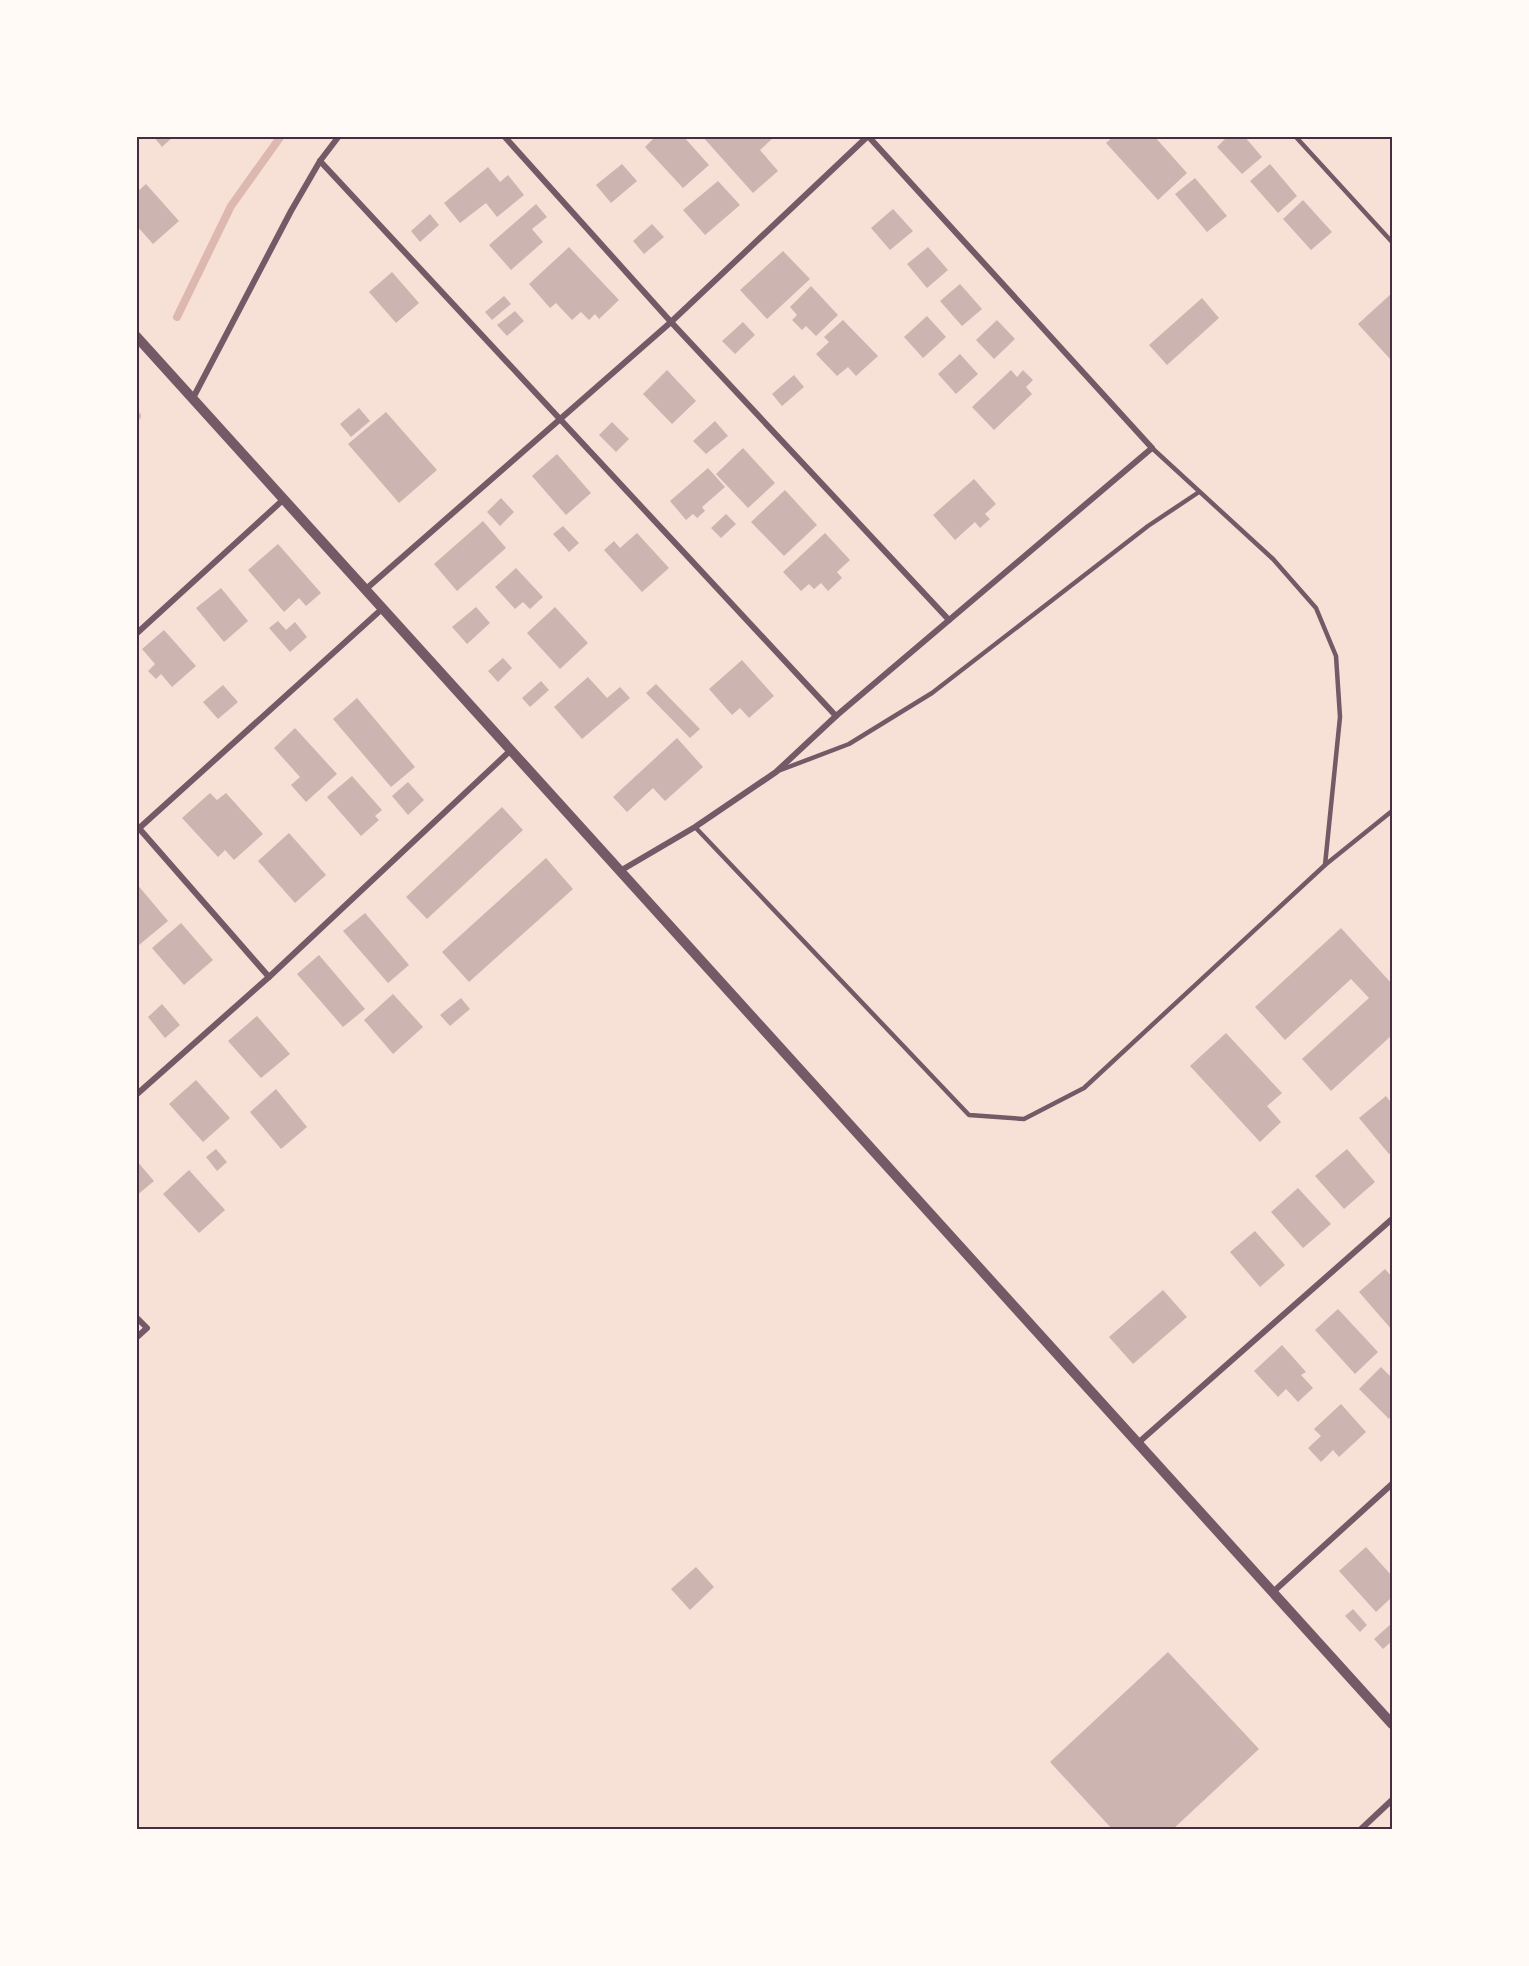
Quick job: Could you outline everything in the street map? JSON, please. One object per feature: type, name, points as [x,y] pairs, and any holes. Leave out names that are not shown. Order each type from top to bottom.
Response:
[{"type":"street","points":[[193,398],[291,211],[320,161],[339,136]]},
{"type":"street","points":[[504,136],[671,322],[949,620]]},
{"type":"street","points":[[366,589],[671,322],[868,136],[1152,448],[836,716],[776,772],[695,827],[620,871]]},
{"type":"street","points":[[320,161],[836,716]]},
{"type":"street","points":[[136,336],[1392,1724]]},
{"type":"street","points":[[136,634],[284,499]]},
{"type":"street","points":[[269,976],[137,828],[382,608]]},
{"type":"street","points":[[136,1095],[269,976],[511,750]]},
{"type":"street","points":[[1138,1443],[1392,1220]]},
{"type":"street","points":[[136,1317],[147,1328],[136,1338]]},
{"type":"street","points":[[1273,1592],[1392,1484]]},
{"type":"street","points":[[1360,1830],[1392,1800]]},
{"type":"lane","points":[[1295,136],[1392,242]]},
{"type":"lane","points":[[1152,448],[1273,559],[1316,608],[1336,656],[1340,717],[1325,865]]},
{"type":"lane","points":[[776,772],[849,744],[932,693],[1148,526],[1199,492]]},
{"type":"lane","points":[[695,827],[969,1115],[1024,1119],[1084,1088],[1325,865],[1392,812]]},
{"type":"building","points":[[153,136],[174,136],[162,147]]},
{"type":"building","points":[[656,136],[683,136],[709,165],[683,188],[645,147]]},
{"type":"building","points":[[702,136],[775,136],[760,150],[778,171],[753,193]]},
{"type":"building","points":[[1114,136],[1154,136],[1187,173],[1158,200],[1106,143]]},
{"type":"building","points":[[1228,136],[1244,136],[1262,157],[1242,174],[1217,147]]},
{"type":"building","points":[[622,164],[637,181],[611,203],[596,185]]},
{"type":"building","points":[[1270,164],[1297,196],[1278,213],[1250,181]]},
{"type":"building","points":[[488,167],[500,182],[508,175],[524,195],[497,217],[486,203],[460,223],[444,203]]},
{"type":"building","points":[[1195,178],[1227,216],[1207,232],[1175,194]]},
{"type":"building","points":[[718,181],[740,205],[705,235],[683,210]]},
{"type":"building","points":[[146,184],[179,221],[153,244],[136,225],[136,193]]},
{"type":"building","points":[[1303,200],[1332,232],[1311,250],[1283,219]]},
{"type":"building","points":[[536,204],[547,217],[532,229],[543,242],[511,270],[489,245]]},
{"type":"building","points":[[893,209],[913,231],[890,250],[871,228]]},
{"type":"building","points":[[430,214],[439,225],[420,242],[411,231]]},
{"type":"building","points":[[652,224],[664,237],[644,254],[633,241]]},
{"type":"building","points":[[569,247],[619,300],[599,319],[595,314],[589,320],[581,312],[572,320],[556,303],[550,308],[529,284]]},
{"type":"building","points":[[928,247],[948,270],[927,288],[907,264]]},
{"type":"building","points":[[783,251],[810,279],[767,319],[740,290]]},
{"type":"building","points":[[392,272],[419,303],[396,323],[369,292]]},
{"type":"building","points":[[960,284],[982,309],[962,326],[940,301]]},
{"type":"building","points":[[811,286],[838,315],[816,336],[806,326],[802,330],[792,320],[797,315],[790,307]]},
{"type":"building","points":[[1392,293],[1392,361],[1358,324]]},
{"type":"building","points":[[504,296],[511,304],[492,320],[485,312]]},
{"type":"building","points":[[1202,298],[1219,318],[1167,365],[1149,345]]},
{"type":"building","points":[[515,311],[524,321],[507,336],[497,325]]},
{"type":"building","points":[[927,316],[946,337],[923,358],[904,337]]},
{"type":"building","points":[[843,320],[878,356],[856,376],[848,367],[837,376],[816,354],[829,342],[824,337]]},
{"type":"building","points":[[997,320],[1015,339],[994,359],[976,340]]},
{"type":"building","points":[[743,322],[755,335],[735,354],[722,341]]},
{"type":"building","points":[[960,354],[978,374],[956,394],[938,374]]},
{"type":"building","points":[[667,370],[696,401],[672,424],[643,394]]},
{"type":"building","points":[[1011,370],[1017,377],[1023,370],[1033,380],[1026,387],[1032,394],[994,430],[972,407]]},
{"type":"building","points":[[794,375],[804,387],[782,406],[772,394]]},
{"type":"building","points":[[359,408],[370,421],[351,437],[340,424]]},
{"type":"building","points":[[386,412],[437,470],[399,503],[348,444]]},
{"type":"building","points":[[715,421],[728,436],[706,454],[693,441]]},
{"type":"building","points":[[612,422],[629,439],[616,452],[599,435]]},
{"type":"building","points":[[743,448],[775,483],[748,508],[716,474]]},
{"type":"building","points":[[557,454],[591,493],[566,515],[532,476]]},
{"type":"building","points":[[708,468],[725,487],[702,507],[705,511],[697,518],[693,514],[686,520],[670,501]]},
{"type":"building","points":[[974,479],[996,504],[985,514],[990,519],[980,528],[975,522],[955,540],[933,515]]},
{"type":"building","points":[[785,490],[817,525],[784,556],[751,522]]},
{"type":"building","points":[[501,498],[514,512],[500,526],[487,512]]},
{"type":"building","points":[[726,514],[736,524],[721,538],[711,528]]},
{"type":"building","points":[[483,521],[506,548],[457,591],[434,564]]},
{"type":"building","points":[[563,526],[579,543],[569,552],[553,534]]},
{"type":"building","points":[[637,533],[669,568],[642,592],[604,550],[614,541],[620,548]]},
{"type":"building","points":[[825,533],[850,560],[837,572],[842,578],[828,591],[821,583],[814,589],[809,584],[801,591],[783,572]]},
{"type":"building","points":[[278,544],[321,593],[306,606],[299,598],[284,612],[248,570]]},
{"type":"building","points":[[516,568],[543,597],[530,609],[523,602],[515,609],[495,587]]},
{"type":"building","points":[[221,588],[248,621],[224,642],[196,608]]},
{"type":"building","points":[[476,607],[490,623],[467,644],[452,627]]},
{"type":"building","points":[[555,607],[588,643],[560,669],[527,633]]},
{"type":"building","points":[[278,621],[286,630],[295,622],[307,637],[290,652],[269,628]]},
{"type":"building","points":[[164,630],[196,666],[172,687],[161,674],[156,679],[148,671],[155,664],[142,649]]},
{"type":"building","points":[[503,658],[512,668],[498,682],[488,671]]},
{"type":"building","points":[[742,660],[774,696],[749,718],[740,708],[732,715],[709,689]]},
{"type":"building","points":[[588,677],[607,698],[620,687],[630,698],[582,739],[554,707]]},
{"type":"building","points":[[541,681],[549,690],[530,707],[522,698]]},
{"type":"building","points":[[656,684],[700,729],[690,738],[646,693]]},
{"type":"building","points":[[223,685],[238,702],[218,719],[203,702]]},
{"type":"building","points":[[357,698],[415,767],[391,787],[333,719]]},
{"type":"building","points":[[295,728],[337,774],[306,802],[291,785],[300,777],[274,748]]},
{"type":"building","points":[[677,738],[703,767],[665,801],[653,788],[627,812],[613,797]]},
{"type":"building","points":[[352,776],[382,810],[375,816],[379,820],[361,836],[327,797]]},
{"type":"building","points":[[408,782],[424,800],[408,815],[392,796]]},
{"type":"building","points":[[210,793],[217,800],[226,793],[263,834],[234,860],[225,850],[218,857],[182,818]]},
{"type":"building","points":[[502,807],[523,830],[427,919],[406,897]]},
{"type":"building","points":[[289,833],[326,875],[295,903],[258,861]]},
{"type":"building","points":[[546,858],[573,889],[469,982],[442,952]]},
{"type":"building","points":[[136,883],[168,921],[139,945],[136,942]]},
{"type":"building","points":[[365,913],[409,965],[388,983],[343,931]]},
{"type":"building","points":[[181,923],[213,960],[184,985],[152,948]]},
{"type":"building","points":[[1341,928],[1392,984],[1392,1035],[1331,1091],[1302,1059],[1369,998],[1351,979],[1285,1040],[1255,1007]]},
{"type":"building","points":[[319,955],[365,1009],[343,1027],[297,974]]},
{"type":"building","points":[[393,994],[423,1027],[393,1054],[364,1020]]},
{"type":"building","points":[[461,998],[470,1009],[450,1026],[440,1015]]},
{"type":"building","points":[[162,1004],[180,1025],[165,1038],[148,1017]]},
{"type":"building","points":[[257,1016],[290,1054],[261,1078],[228,1041]]},
{"type":"building","points":[[1226,1033],[1282,1093],[1267,1106],[1281,1122],[1260,1142],[1190,1066]]},
{"type":"building","points":[[196,1080],[230,1118],[203,1142],[169,1104]]},
{"type":"building","points":[[276,1089],[307,1127],[281,1149],[250,1112]]},
{"type":"building","points":[[1386,1096],[1392,1104],[1392,1151],[1389,1154],[1359,1118]]},
{"type":"building","points":[[216,1149],[227,1162],[217,1171],[206,1157]]},
{"type":"building","points":[[1347,1149],[1375,1182],[1344,1209],[1315,1176]]},
{"type":"building","points":[[136,1160],[154,1181],[136,1196]]},
{"type":"building","points":[[189,1170],[225,1210],[199,1233],[163,1194]]},
{"type":"building","points":[[1298,1188],[1331,1224],[1303,1248],[1271,1212]]},
{"type":"building","points":[[1255,1231],[1285,1265],[1260,1287],[1230,1252]]},
{"type":"building","points":[[1385,1269],[1392,1277],[1392,1330],[1359,1292]]},
{"type":"building","points":[[1163,1290],[1187,1317],[1133,1364],[1109,1337]]},
{"type":"building","points":[[1338,1309],[1378,1352],[1355,1374],[1315,1330]]},
{"type":"building","points":[[1282,1345],[1306,1372],[1301,1375],[1313,1388],[1298,1402],[1286,1389],[1278,1397],[1254,1371]]},
{"type":"building","points":[[1381,1367],[1392,1378],[1392,1415],[1389,1419],[1359,1389]]},
{"type":"building","points":[[1341,1404],[1366,1432],[1339,1457],[1333,1450],[1321,1462],[1308,1448],[1321,1436],[1314,1429]]},
{"type":"building","points":[[1366,1547],[1392,1576],[1392,1597],[1376,1612],[1339,1571]]},
{"type":"building","points":[[696,1567],[714,1587],[690,1610],[671,1589]]},
{"type":"building","points":[[1353,1609],[1367,1625],[1360,1632],[1345,1616]]},
{"type":"building","points":[[1392,1623],[1392,1641],[1383,1649],[1374,1639]]},
{"type":"building","points":[[1168,1652],[1259,1749],[1172,1830],[1113,1830],[1050,1762]]},
{"type":"waterway","points":[[177,317],[231,206],[281,136]]}]
